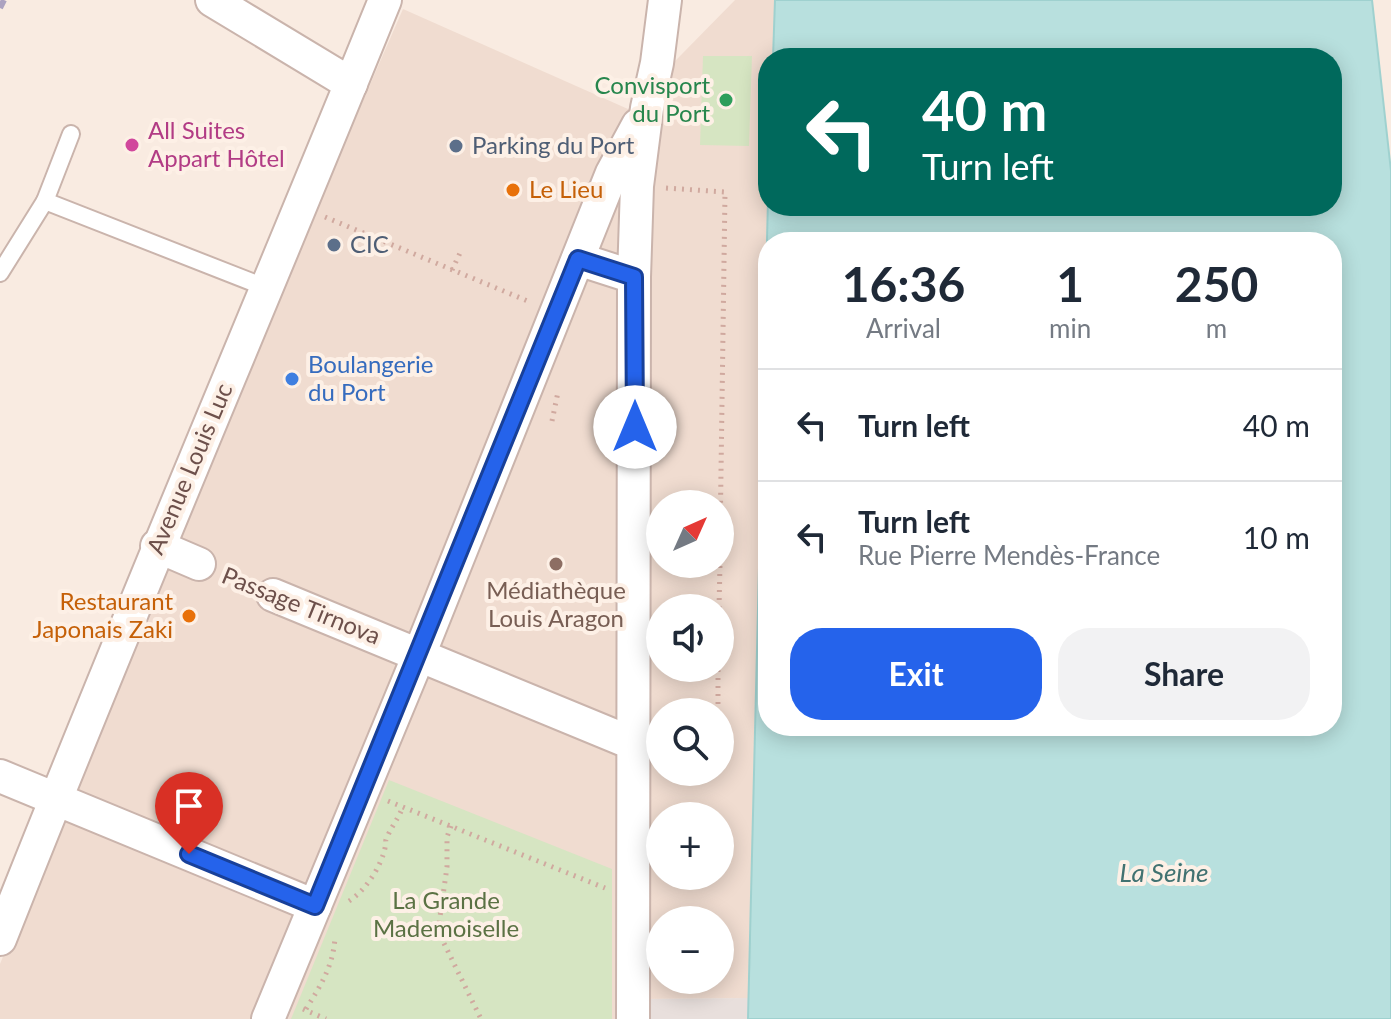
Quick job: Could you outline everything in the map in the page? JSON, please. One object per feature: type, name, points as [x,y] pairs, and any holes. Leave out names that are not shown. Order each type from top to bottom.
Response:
[{"type":"street","points":[[212,0],[351,84]]},
{"type":"street","name":"Avenue Louis Luc","points":[[0,939],[157,546],[302,207],[385,0]]},
{"type":"street","points":[[633,1019],[634,277],[637,186],[665,0]]},
{"type":"street","points":[[268,1019],[325,917],[362,789],[419,655],[612,173],[647,108]]},
{"type":"street","points":[[578,259],[634,277]]},
{"type":"street","name":"Passage Tirnova","points":[[157,546],[199,564]]},
{"type":"street","name":"Passage Tirnova","points":[[273,595],[622,739]]},
{"type":"street","points":[[0,776],[325,917]]},
{"type":"lane","points":[[0,273],[45,201],[71,134]]},
{"type":"lane","points":[[45,201],[267,288]]},
{"type":"path","points":[[637,186],[725,192],[721,490]]},
{"type":"path","points":[[302,207],[556,313]]},
{"type":"path","points":[[452,270],[460,253]]},
{"type":"path","points":[[550,387],[558,392],[552,421]]},
{"type":"path","name":"Passage Tirnova","points":[[199,564],[273,595]]},
{"type":"path","points":[[362,789],[612,891]]},
{"type":"path","points":[[347,910],[350,900],[359,895],[372,875],[385,848],[386,838],[399,821],[403,806]]},
{"type":"path","points":[[451,826],[447,837],[450,853],[438,931],[481,1019]]},
{"type":"path","points":[[306,1010],[328,973],[334,956],[325,917]]},
{"type":"shaded area","points":[[735,0],[775,0],[773,48],[758,48],[758,216],[768,216],[767,232],[758,232],[758,598],[748,998],[645,999],[644,1019],[0,1019],[0,964],[174,534],[403,9],[628,109]]},
{"type":"shaded area","points":[[748,998],[748,1019],[644,1019],[644,999]]},
{"type":"green space","name":"Convisport du Port","points":[[703,56],[752,56],[749,146],[700,145]]},
{"type":"green space","name":"La Grande Mademoiselle","points":[[389,780],[612,869],[612,1019],[291,1019]]},
{"type":"water","name":"La Seine","points":[[775,0],[1372,0],[1391,171],[1391,1019],[748,1019],[758,609],[758,736],[1342,736],[1342,232],[767,232],[768,216],[1342,216],[1342,48],[773,48]]},
{"type":"railway","points":[[0,8],[4,0]]},
{"type":"place","name":"Convisport du Port","points":[[726,100]]},
{"type":"place","name":"All Suites Appart Hôtel","points":[[132,145]]},
{"type":"place","name":"Parking du Port","points":[[456,146]]},
{"type":"place","name":"Le Lieu","points":[[513,190]]},
{"type":"place","name":"CIC","points":[[334,245]]},
{"type":"place","name":"Boulangerie du Port","points":[[292,379]]},
{"type":"place","name":"Médiathèque Louis Aragon","points":[[556,564]]},
{"type":"place","name":"Restaurant Japonais Zaki","points":[[189,616]]},
{"type":"route","points":[[189,854],[315,906],[578,259],[634,277],[635,427]]}]
